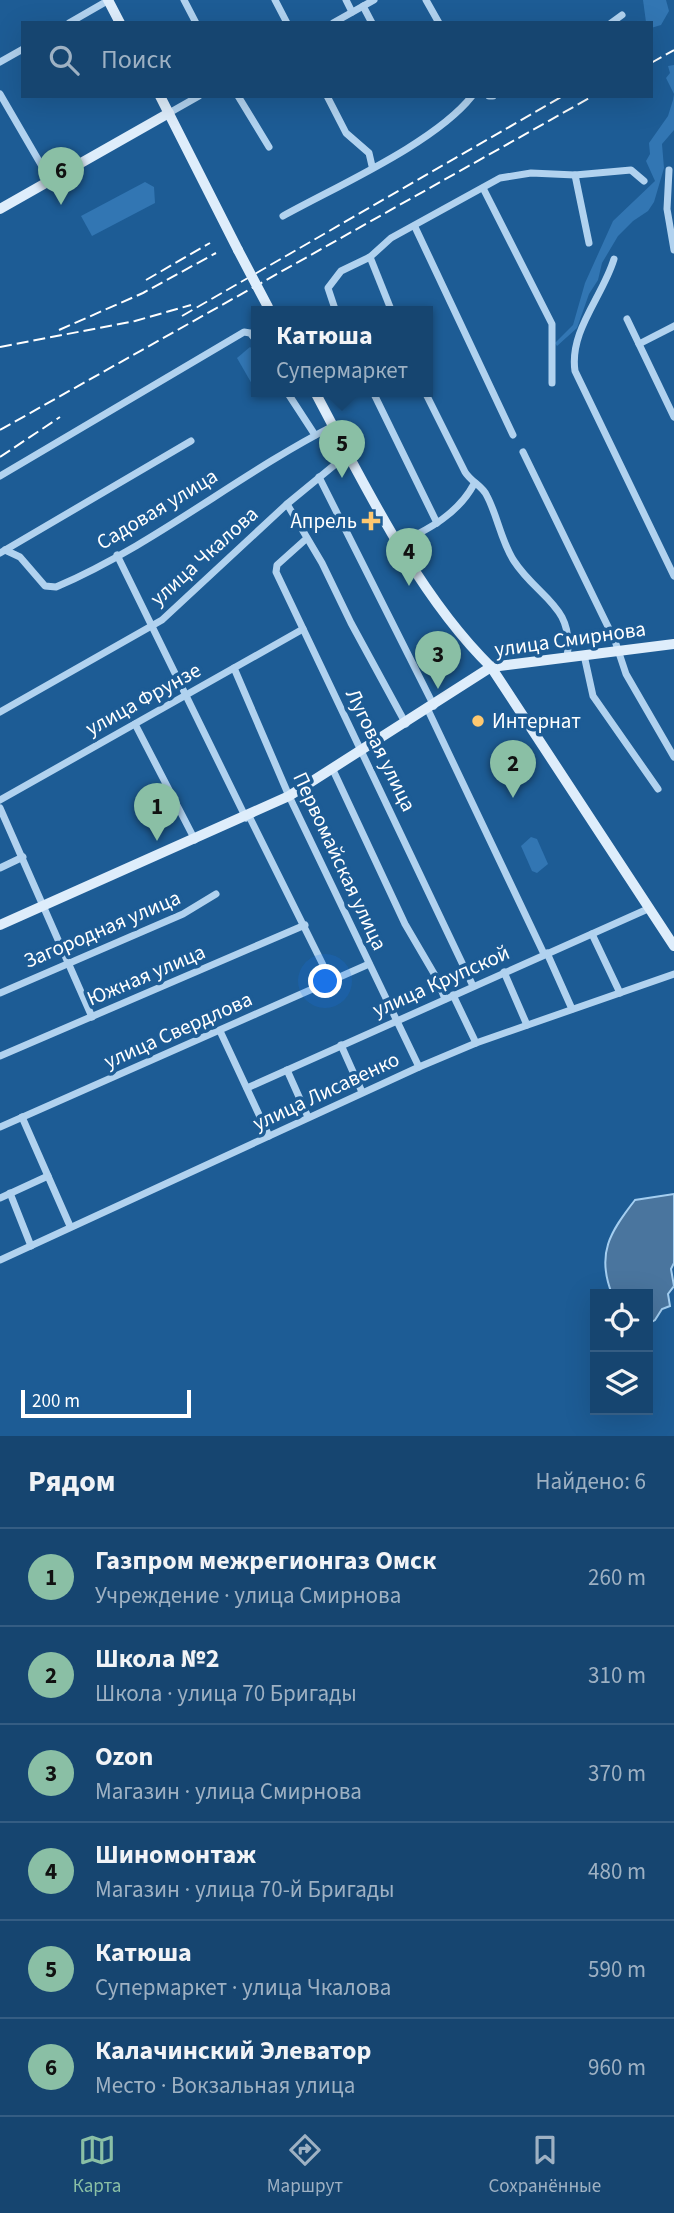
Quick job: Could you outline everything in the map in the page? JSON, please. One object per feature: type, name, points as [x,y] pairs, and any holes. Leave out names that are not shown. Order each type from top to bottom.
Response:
[{"type":"main road","points":[[109,0],[119,21]]},
{"type":"main road","points":[[161,98],[267,306]]},
{"type":"main road","points":[[0,209],[169,113]]},
{"type":"main road","points":[[318,397],[400,543],[460,634],[491,667],[674,946]]},
{"type":"main road","name":"улица Смирнова","points":[[0,925],[248,817],[289,796],[431,708],[491,667],[674,644]]},
{"type":"street","points":[[72,21],[109,0]]},
{"type":"street","points":[[184,0],[195,21]]},
{"type":"street","points":[[275,0],[286,21]]},
{"type":"street","points":[[346,0],[352,12]]},
{"type":"street","points":[[336,21],[374,0]]},
{"type":"street","points":[[426,0],[438,21]]},
{"type":"street","points":[[363,6],[371,21]]},
{"type":"street","points":[[614,21],[622,15]]},
{"type":"street","points":[[0,62],[21,50]]},
{"type":"street","points":[[0,94],[50,180]]},
{"type":"street","points":[[169,113],[195,98]]},
{"type":"street","points":[[239,98],[269,147]]},
{"type":"street","points":[[328,98],[346,133],[369,153],[372,166]]},
{"type":"street","points":[[283,216],[451,119],[470,98]]},
{"type":"street","points":[[334,306],[328,288],[341,271],[370,257],[391,238],[415,227],[432,213],[483,188],[491,181],[512,175],[575,175],[631,170],[644,181]]},
{"type":"street","points":[[669,170],[667,209],[674,250]]},
{"type":"street","points":[[575,175],[589,243]]},
{"type":"street","points":[[483,188],[552,324],[552,383]]},
{"type":"street","points":[[415,227],[513,435]]},
{"type":"street","points":[[370,257],[390,306]]},
{"type":"street","points":[[614,259],[609,278],[579,335],[575,371],[674,576]]},
{"type":"street","points":[[627,319],[674,417]]},
{"type":"street","points":[[639,344],[674,326]]},
{"type":"street","points":[[0,476],[244,332],[251,333]]},
{"type":"street","points":[[290,397],[315,435]]},
{"type":"street","points":[[375,397],[438,523]]},
{"type":"street","points":[[428,397],[474,484],[486,493],[500,533],[515,563],[559,611],[568,632],[567,657]]},
{"type":"street","name":"Садовая улица","points":[[3,552],[20,557],[40,583],[50,588],[76,578],[117,555],[333,426]]},
{"type":"street","points":[[3,552],[191,441]]},
{"type":"street","points":[[523,452],[618,651],[626,674],[674,757]]},
{"type":"street","name":"улица Чкалова","points":[[0,712],[153,625],[196,591],[287,504],[349,453]]},
{"type":"street","points":[[319,477],[572,1009]]},
{"type":"street","points":[[400,543],[438,523],[467,497],[474,484]]},
{"type":"street","points":[[287,504],[323,563],[351,623],[406,723]]},
{"type":"street","name":"Луговая улица","points":[[306,539],[276,569],[473,986]]},
{"type":"street","points":[[117,555],[331,981]]},
{"type":"street","name":"улица Фрунзе","points":[[0,800],[303,629]]},
{"type":"street","points":[[583,655],[593,696],[658,789]]},
{"type":"street","name":"Первомайская улица","points":[[234,668],[289,796],[419,1067]]},
{"type":"street","points":[[135,724],[195,840]]},
{"type":"street","points":[[333,770],[405,924],[436,976],[445,999]]},
{"type":"street","points":[[0,808],[92,1017]]},
{"type":"street","points":[[0,869],[23,857]]},
{"type":"street","name":"Загородная улица","points":[[0,993],[183,914],[216,894]]},
{"type":"street","name":"улица Крупской","points":[[247,1088],[650,908]]},
{"type":"street","name":"Южная улица","points":[[0,1056],[305,925]]},
{"type":"street","points":[[592,934],[620,993]]},
{"type":"street","name":"улица Свердлова","points":[[0,1127],[369,964]]},
{"type":"street","points":[[504,972],[527,1025]]},
{"type":"street","name":"улица Лисавенко","points":[[0,1260],[419,1067],[477,1043],[674,974]]},
{"type":"street","points":[[453,995],[477,1043]]},
{"type":"street","points":[[220,1031],[269,1136]]},
{"type":"street","points":[[341,1045],[362,1092]]},
{"type":"street","points":[[287,1070],[308,1117]]},
{"type":"street","points":[[22,1117],[70,1226]]},
{"type":"street","points":[[0,1198],[48,1176]]},
{"type":"street","points":[[10,1193],[31,1246]]},
{"type":"shaded area","points":[[643,0],[666,0],[669,11],[661,25],[653,27],[653,21],[646,21]]},
{"type":"shaded area","points":[[674,65],[674,94],[666,78],[670,73],[668,66]]},
{"type":"shaded area","points":[[674,94],[674,130],[662,144],[664,168],[654,202],[648,211],[618,236],[602,263],[598,280],[589,294],[577,328],[557,346],[555,343],[573,325],[585,283],[613,221],[655,181],[646,161],[650,154],[649,143],[668,116]]},
{"type":"shaded area","points":[[145,182],[154,187],[155,203],[92,236],[81,216]]},
{"type":"shaded area","points":[[251,348],[251,382],[237,358]]},
{"type":"shaded area","points":[[531,837],[537,839],[548,864],[537,873],[532,871],[521,846]]},
{"type":"shaded area","points":[[674,1194],[674,1263],[671,1269],[674,1286],[668,1294],[670,1306],[662,1309],[653,1321],[653,1289],[610,1289],[605,1267],[608,1244],[635,1200]]},
{"type":"railway","points":[[653,62],[674,50]]},
{"type":"railway","points":[[182,316],[560,98]]},
{"type":"railway","points":[[0,430],[589,98]]},
{"type":"railway","points":[[146,280],[210,243]]},
{"type":"railway","points":[[59,330],[143,293],[216,253]]},
{"type":"railway","points":[[0,347],[135,321],[191,305]]},
{"type":"railway","points":[[0,457],[60,417]]},
{"type":"place","name":"Калачинский Элеватор","points":[[61,205]]},
{"type":"place","name":"Катюша","points":[[342,478]]},
{"type":"place","name":"Апрель","points":[[371,521]]},
{"type":"place","name":"Шиномонтаж","points":[[409,586]]},
{"type":"place","name":"Ozon","points":[[438,689]]},
{"type":"place","name":"Интернат","points":[[478,721]]},
{"type":"place","name":"Школа №2","points":[[513,798]]},
{"type":"place","name":"Газпром межрегионгаз Омск","points":[[157,841]]}]
